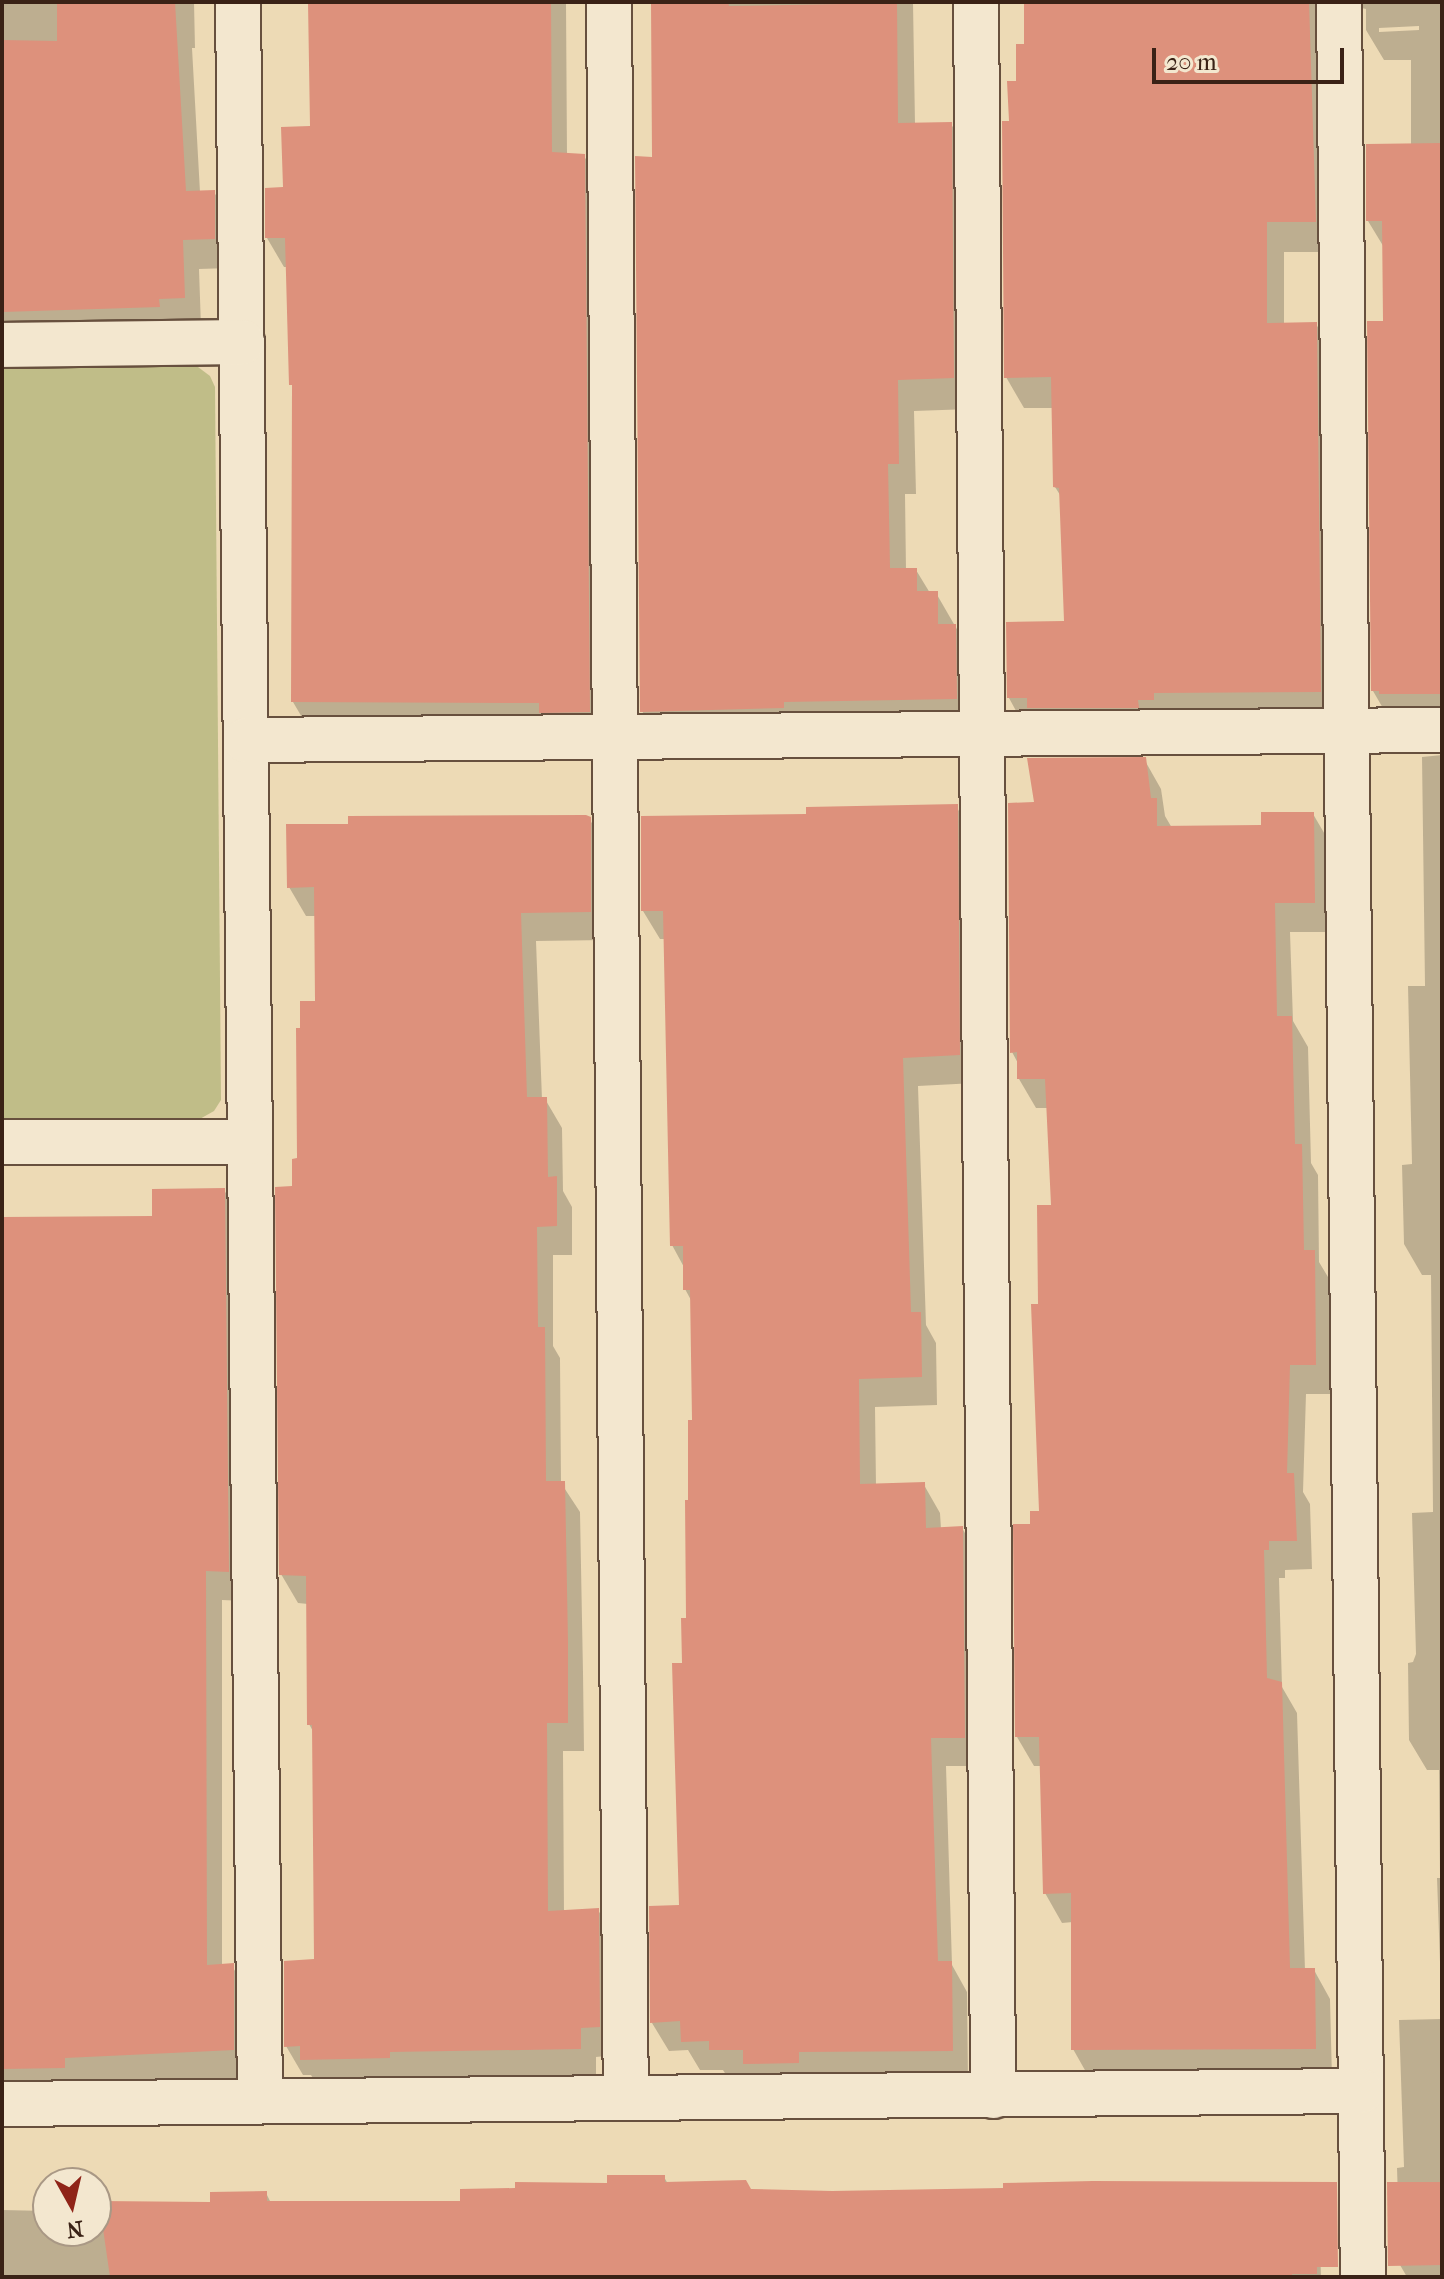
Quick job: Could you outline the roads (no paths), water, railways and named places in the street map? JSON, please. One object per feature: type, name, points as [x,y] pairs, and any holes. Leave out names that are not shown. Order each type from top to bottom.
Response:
[{"type":"street","points":[[238,2],[260,2101]]},
{"type":"street","points":[[609,2],[626,2098]]},
{"type":"street","points":[[976,2],[993,2096]]},
{"type":"street","points":[[1339,2],[1363,2277]]},
{"type":"street","points":[[2,345],[242,342]]},
{"type":"street","points":[[246,740],[1442,730]]},
{"type":"street","points":[[2,1142],[250,1142]]},
{"type":"street","points":[[2,2104],[1361,2091]]}]
